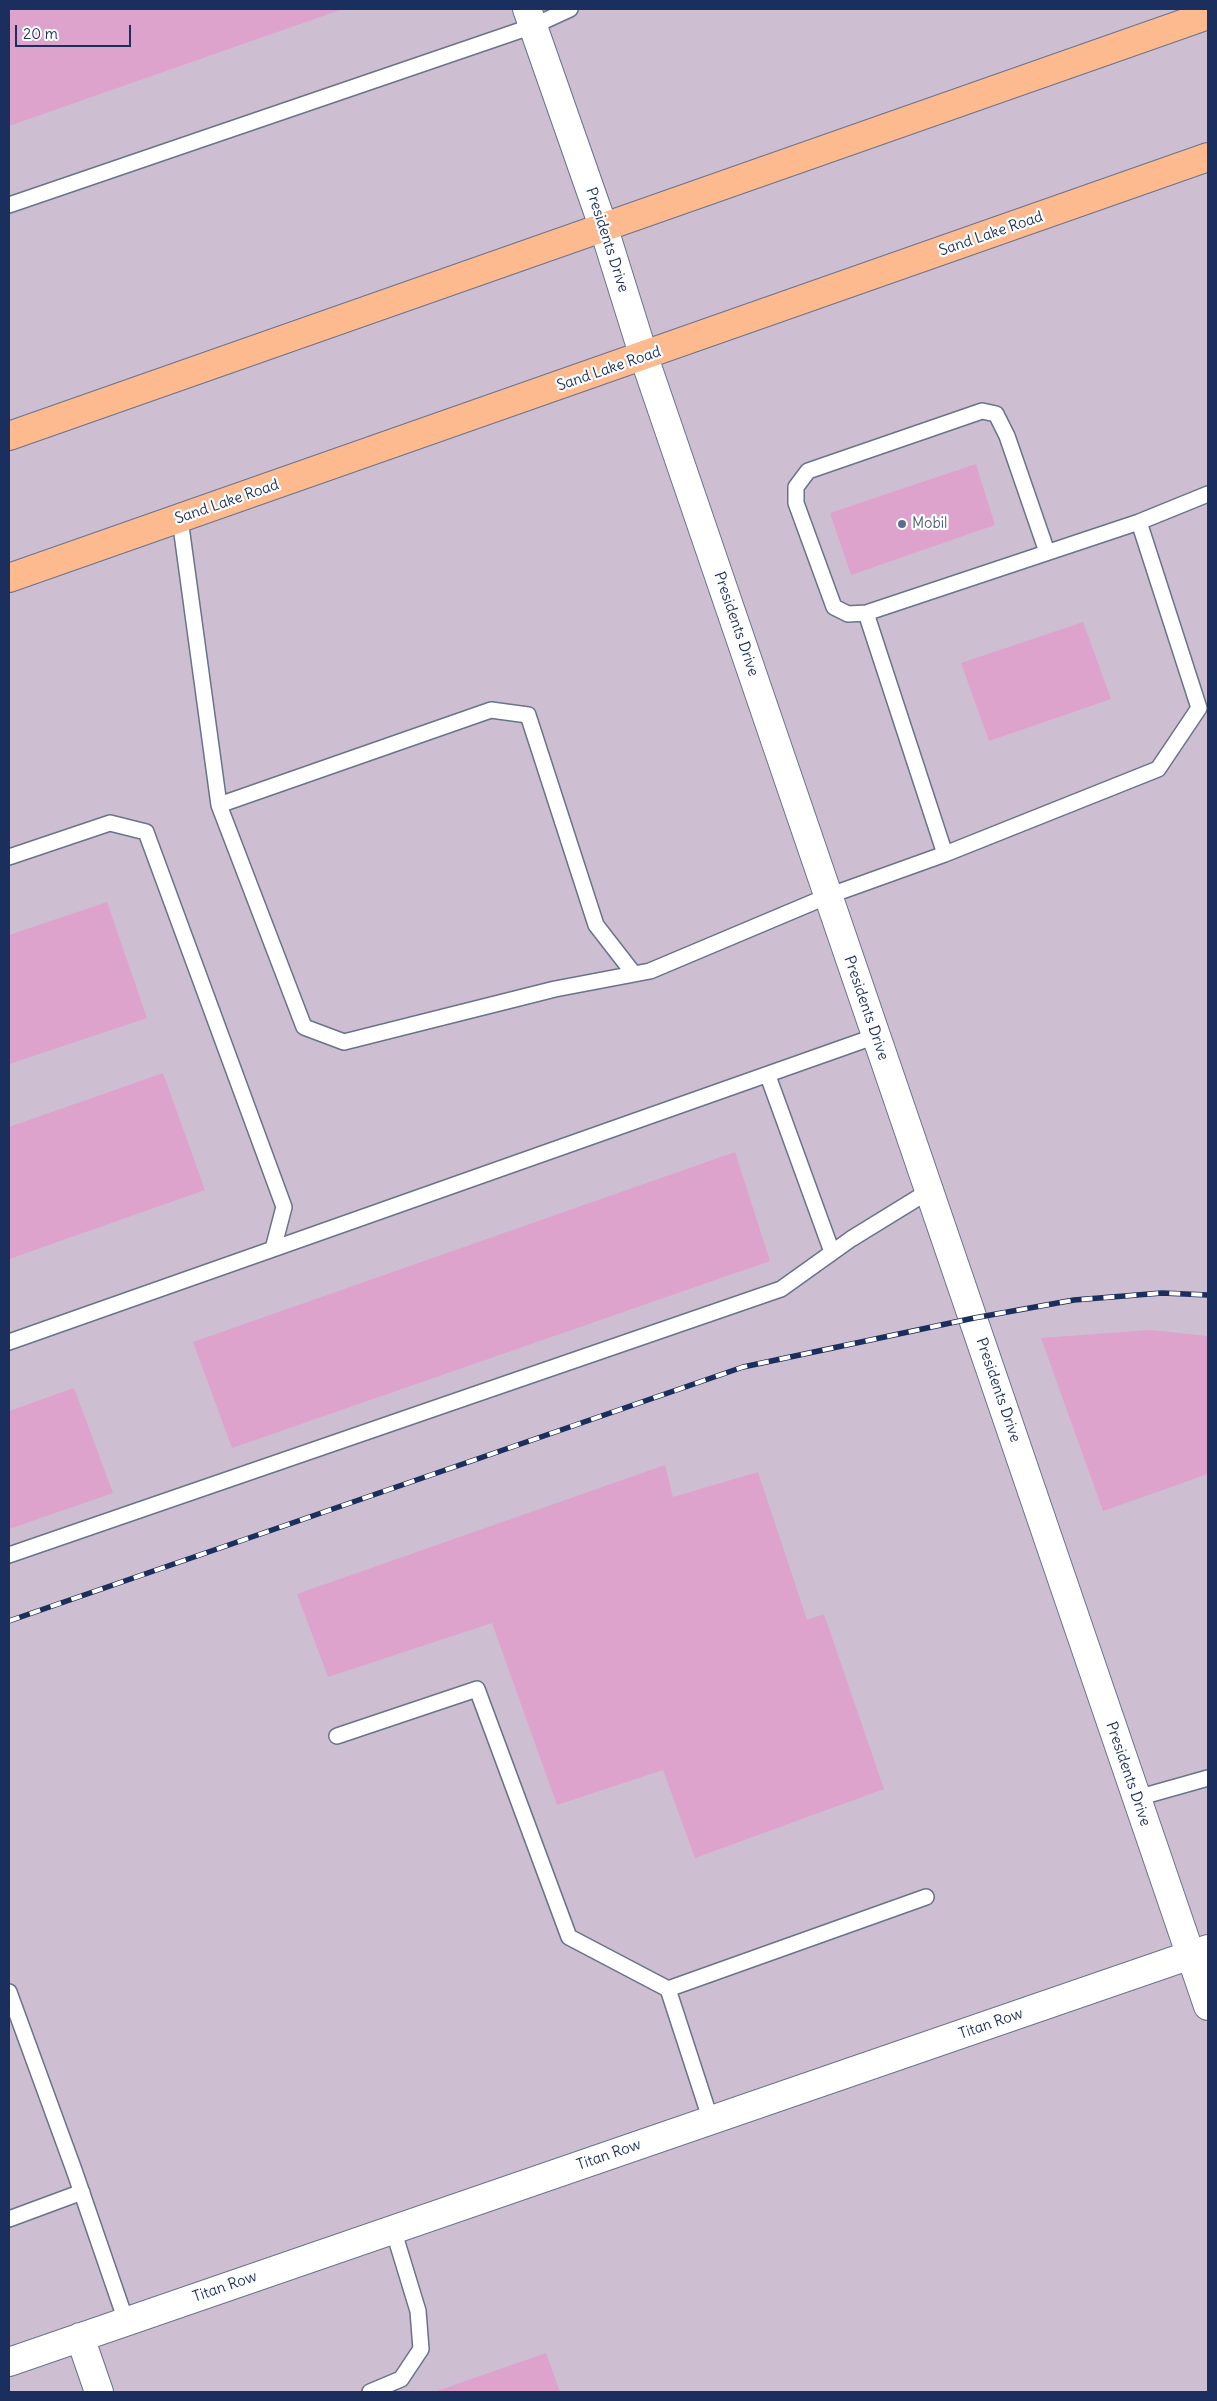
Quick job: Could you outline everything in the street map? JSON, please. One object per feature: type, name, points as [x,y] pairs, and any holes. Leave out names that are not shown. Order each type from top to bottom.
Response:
[{"type":"main road","points":[[9,436],[604,229],[1208,15]]},
{"type":"main road","name":"Sand Lake Road","points":[[9,578],[1208,158]]},
{"type":"street","name":"Presidents Drive","points":[[530,17],[604,229],[644,357],[1136,1798],[1199,1952],[1208,2006]]},
{"type":"street","name":"Titan Row","points":[[9,2362],[1199,1952]]},
{"type":"street","points":[[80,2337],[99,2392]]},
{"type":"lane","points":[[9,205],[530,17],[570,9]]},
{"type":"lane","points":[[1047,552],[1007,436],[996,414],[982,411],[808,471],[796,487],[796,503],[834,607],[848,614],[866,613],[1139,522],[1208,494]]},
{"type":"lane","points":[[180,519],[219,805],[304,1027],[344,1042],[555,989],[650,971],[828,896],[945,854],[1158,769],[1199,708],[1139,522]]},
{"type":"lane","points":[[866,613],[945,854]]},
{"type":"lane","points":[[219,805],[491,710],[528,715],[596,925],[634,974]]},
{"type":"lane","points":[[9,857],[110,823],[146,832],[284,1207],[273,1249]]},
{"type":"lane","points":[[9,1342],[768,1076],[876,1036]]},
{"type":"lane","points":[[768,1076],[832,1252]]},
{"type":"lane","points":[[9,1554],[781,1288],[832,1252],[929,1191]]},
{"type":"lane","points":[[337,1736],[477,1689],[569,1937],[668,1990],[711,2121]]},
{"type":"lane","points":[[1136,1798],[1208,1778]]},
{"type":"lane","points":[[668,1990],[926,1897]]},
{"type":"lane","points":[[9,1992],[82,2192],[126,2321]]},
{"type":"lane","points":[[9,2219],[82,2192]]},
{"type":"lane","points":[[370,2392],[401,2379],[421,2350],[418,2311],[393,2229]]},
{"type":"shaded area","points":[[9,9],[1208,9],[1208,2392],[9,2392]]},
{"type":"building","points":[[9,9],[343,9],[9,126]]},
{"type":"building","points":[[976,464],[995,525],[851,575],[830,513]]},
{"type":"building","points":[[1083,622],[1111,699],[989,741],[961,663]]},
{"type":"building","points":[[107,902],[147,1018],[9,1064],[9,935]]},
{"type":"building","points":[[163,1073],[205,1190],[9,1259],[9,1127]]},
{"type":"building","points":[[735,1152],[770,1261],[232,1448],[193,1342]]},
{"type":"building","points":[[1150,1330],[1208,1336],[1208,1474],[1103,1511],[1041,1338]]},
{"type":"building","points":[[74,1388],[113,1493],[9,1529],[9,1411]]},
{"type":"building","points":[[665,1465],[673,1497],[758,1472],[807,1620],[824,1614],[884,1789],[695,1858],[663,1770],[557,1805],[492,1623],[328,1677],[297,1594]]},
{"type":"building","points":[[546,2353],[560,2392],[434,2392]]},
{"type":"railway","points":[[9,1621],[743,1367],[974,1318],[1074,1300],[1162,1293],[1208,1295]]},
{"type":"place","name":"Mobil","points":[[902,524]]}]
